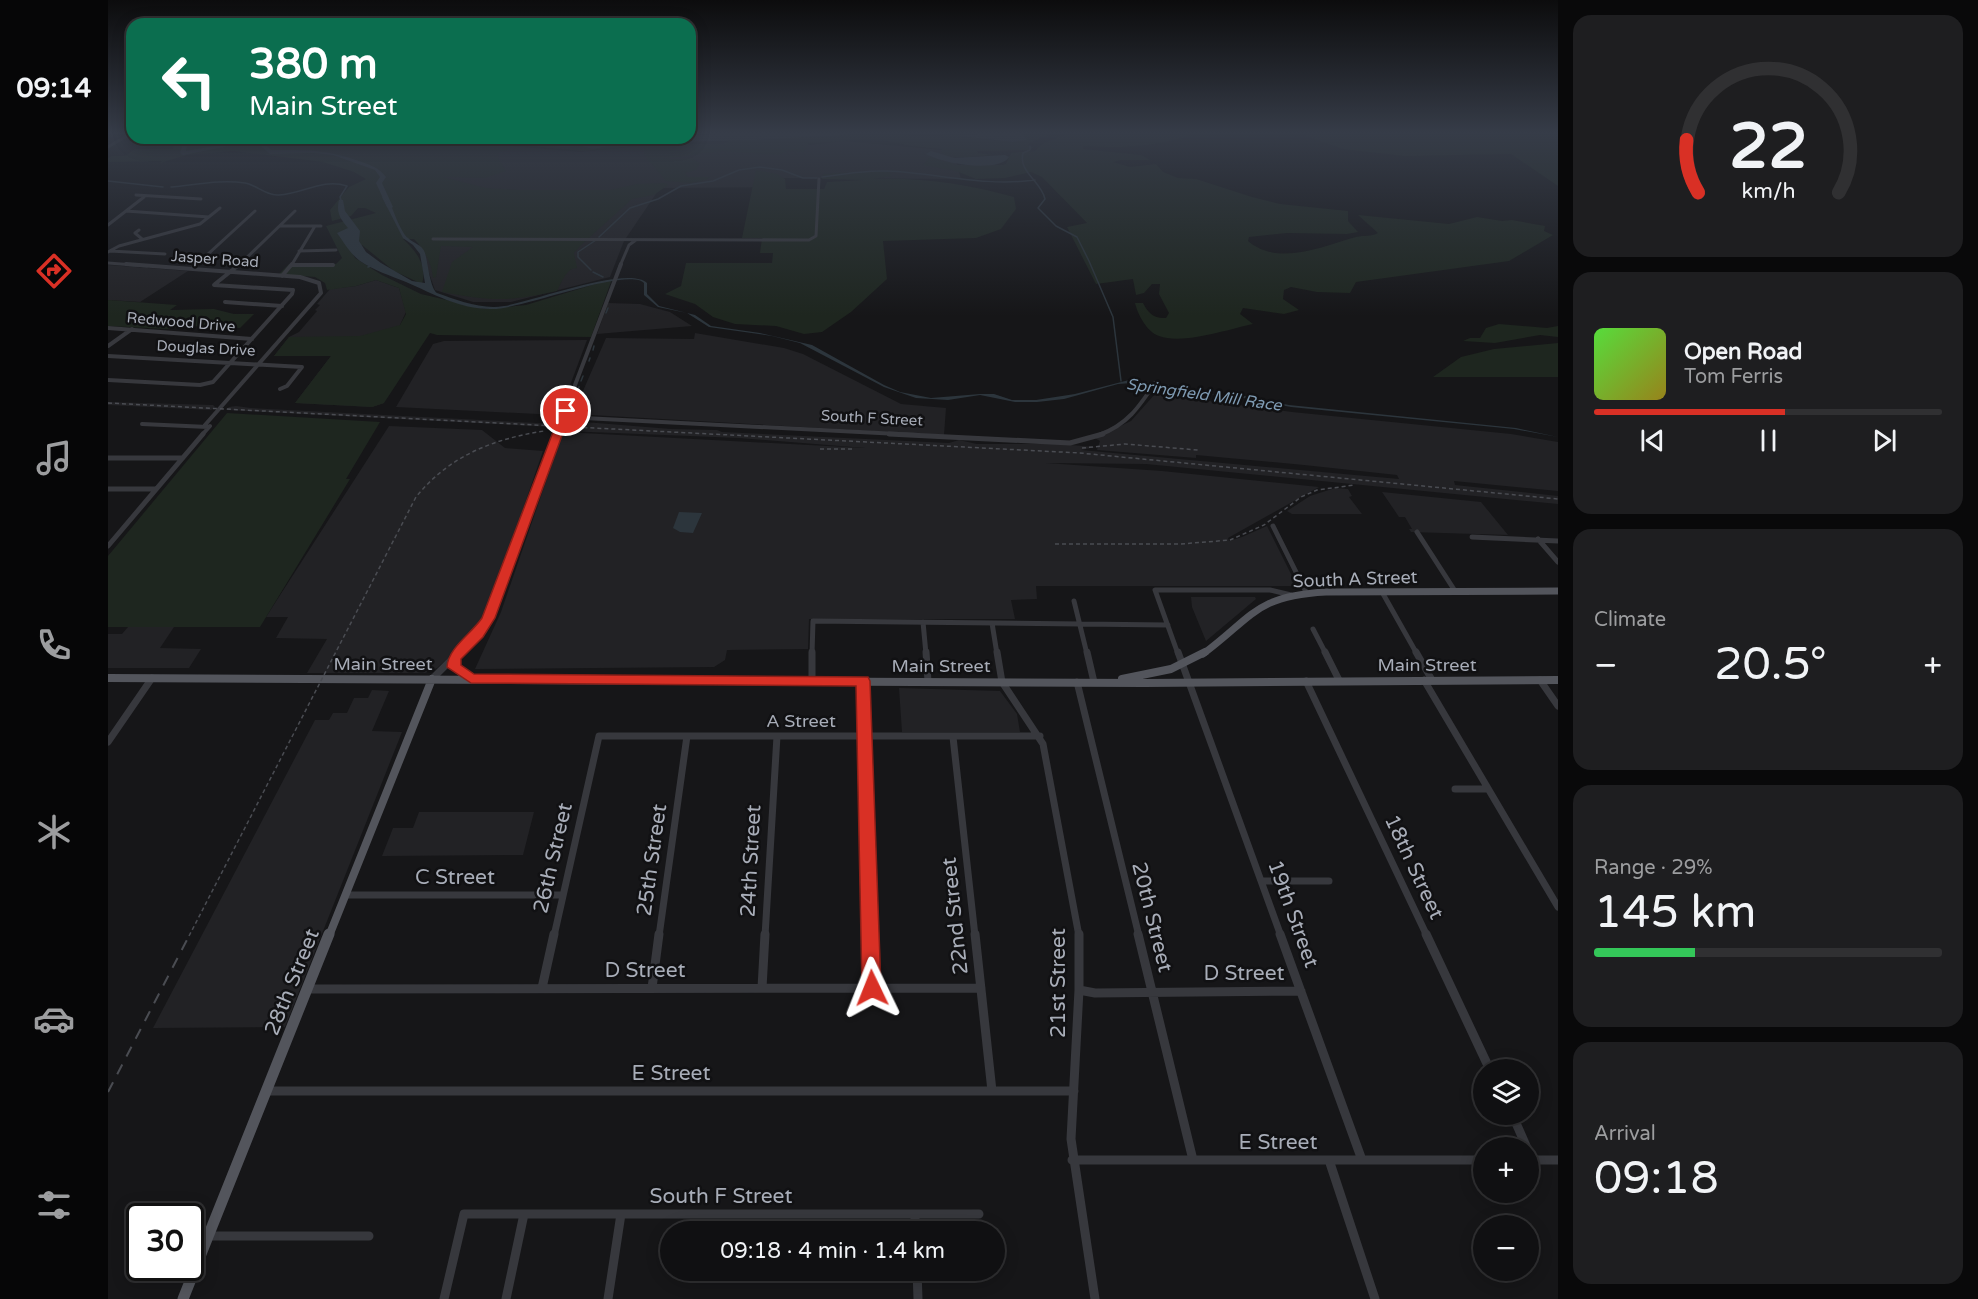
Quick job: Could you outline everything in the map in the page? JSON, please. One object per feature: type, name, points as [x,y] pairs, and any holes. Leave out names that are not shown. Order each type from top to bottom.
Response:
[{"type":"main road","name":"South A Street","points":[[1106,682],[1153,674],[1184,665],[1208,650],[1251,611],[1263,604],[1291,595],[1306,592],[1558,591]]},
{"type":"main road","points":[[454,658],[453,663],[457,670],[471,679]]},
{"type":"main road","name":"Main Street","points":[[108,678],[1002,682],[1558,680]]},
{"type":"main road","name":"28th Street","points":[[183,1299],[432,679]]},
{"type":"street","points":[[136,195],[201,199]]},
{"type":"street","points":[[433,239],[813,239],[816,236],[818,195]]},
{"type":"street","points":[[108,225],[144,197]]},
{"type":"street","points":[[109,252],[142,239],[200,224],[220,208]]},
{"type":"street","points":[[126,211],[209,217]]},
{"type":"street","points":[[192,269],[255,211]]},
{"type":"street","points":[[108,380],[208,384],[216,380],[282,306],[293,290],[214,285],[232,272],[295,212]]},
{"type":"street","points":[[279,226],[321,226]]},
{"type":"street","points":[[282,276],[296,261],[299,250],[309,240],[315,226]]},
{"type":"street","points":[[139,230],[135,233],[142,239]]},
{"type":"street","points":[[178,231],[185,236]]},
{"type":"street","points":[[432,679],[478,634],[488,618],[613,282],[629,245],[636,240]]},
{"type":"street","points":[[299,250],[336,250]]},
{"type":"street","points":[[109,252],[165,254]]},
{"type":"street","name":"Jasper Road","points":[[108,263],[307,278],[319,283],[321,293],[262,363]]},
{"type":"street","points":[[292,265],[333,265]]},
{"type":"street","points":[[225,302],[282,306]]},
{"type":"street","name":"Redwood Drive","points":[[108,328],[252,339]]},
{"type":"street","points":[[108,346],[132,329]]},
{"type":"street","name":"Douglas Drive","points":[[108,356],[233,361],[302,367],[287,386],[280,390]]},
{"type":"street","points":[[108,546],[262,363]]},
{"type":"street","name":"South F Street","points":[[564,417],[1070,443],[1101,434],[1127,420],[1134,414],[1154,385]]},
{"type":"street","points":[[142,424],[208,427]]},
{"type":"street","points":[[108,458],[182,458]]},
{"type":"street","points":[[108,489],[155,489]]},
{"type":"street","points":[[1273,526],[1306,592]]},
{"type":"street","points":[[1417,532],[1455,591]]},
{"type":"street","points":[[1472,537],[1558,541]]},
{"type":"street","points":[[1538,539],[1558,562]]},
{"type":"street","name":"19th Street","points":[[1291,595],[1270,590],[1155,590],[1190,681],[1362,1160]]},
{"type":"street","points":[[1382,591],[1488,789],[1558,907]]},
{"type":"street","points":[[1074,601],[1094,682]]},
{"type":"street","points":[[813,681],[813,621],[1168,625]]},
{"type":"street","points":[[923,622],[928,681]]},
{"type":"street","points":[[992,623],[1002,682]]},
{"type":"street","points":[[1313,629],[1340,680]]},
{"type":"street","points":[[108,742],[152,678]]},
{"type":"street","name":"18th Street","points":[[1306,680],[1485,1059]]},
{"type":"street","points":[[1540,680],[1558,706]]},
{"type":"street","points":[[863,681],[872,988]]},
{"type":"street","name":"21st Street","points":[[1002,682],[1023,716],[1040,736],[1079,930],[1079,990],[1071,1139],[1072,1160],[1095,1299]]},
{"type":"street","name":"20th Street","points":[[1077,682],[1193,1160]]},
{"type":"street","name":"A Street","points":[[598,736],[1040,736]]},
{"type":"street","name":"26th Street","points":[[542,988],[598,736]]},
{"type":"street","name":"25th Street","points":[[652,988],[687,736]]},
{"type":"street","name":"24th Street","points":[[762,988],[777,736]]},
{"type":"street","name":"22nd Street","points":[[953,737],[993,1091]]},
{"type":"street","points":[[1455,789],[1488,789]]},
{"type":"street","points":[[1262,881],[1329,881]]},
{"type":"street","name":"C Street","points":[[346,895],[563,895]]},
{"type":"street","name":"D Street","points":[[309,989],[981,988]]},
{"type":"street","name":"D Street","points":[[1079,990],[1095,993],[1301,991]]},
{"type":"street","name":"E Street","points":[[267,1091],[1074,1091]]},
{"type":"street","name":"E Street","points":[[1072,1160],[1473,1160]]},
{"type":"street","points":[[1329,1160],[1375,1299]]},
{"type":"street","points":[[1539,1160],[1558,1160]]},
{"type":"street","name":"South F Street","points":[[444,1299],[464,1214],[979,1214]]},
{"type":"street","points":[[506,1299],[524,1214]]},
{"type":"street","points":[[608,1299],[621,1214]]},
{"type":"street","points":[[915,1214],[915,1221]]},
{"type":"street","points":[[209,1236],[369,1236]]},
{"type":"street","points":[[917,1281],[918,1299]]},
{"type":"shaded area","points":[[343,195],[655,195],[632,199],[574,253],[577,268],[567,273],[557,291],[540,295],[499,299],[442,292],[452,262],[473,247],[441,246],[436,277],[433,278],[429,262],[421,247],[414,239],[403,239],[416,253],[422,264],[422,284],[394,271],[362,245],[353,254],[355,258],[382,275],[421,294],[485,309],[526,305],[612,279],[591,337],[437,335],[430,333],[384,403],[372,407],[295,403],[331,356],[274,356],[289,337],[360,336],[400,325],[406,314],[399,288],[376,280],[356,286],[327,290],[325,283],[315,277],[279,274],[289,264],[336,264],[342,258],[326,226],[376,213],[365,208],[358,208],[351,216],[332,221],[330,210]]},
{"type":"shaded area","points":[[405,195],[656,195],[624,241],[610,277],[511,302],[473,302],[435,290],[417,239],[413,203],[403,197]]},
{"type":"shaded area","points":[[751,195],[1005,195],[1014,197],[1016,209],[1001,229],[976,238],[883,241],[887,279],[851,312],[822,332],[804,334],[776,326],[735,324],[713,317],[695,304],[665,294],[681,286],[686,263],[772,263],[773,253],[760,253],[762,238],[742,238]]},
{"type":"shaded area","points":[[1059,195],[1245,195],[1280,204],[1348,211],[1348,221],[1358,232],[1347,234],[1287,233],[1249,237],[1248,241],[1260,249],[1273,253],[1301,252],[1378,233],[1358,215],[1449,224],[1477,217],[1502,221],[1512,220],[1545,226],[1544,231],[1553,235],[1509,261],[1356,282],[1350,293],[1317,292],[1291,287],[1284,290],[1283,299],[1299,310],[1284,314],[1243,308],[1240,314],[1253,324],[1180,339],[1159,336],[1151,331],[1141,318],[1135,303],[1143,303],[1152,315],[1166,318],[1169,313],[1159,294],[1160,284],[1152,284],[1144,293],[1136,295],[1133,279],[1096,284],[1067,227],[1087,223]]},
{"type":"shaded area","points":[[387,196],[405,235],[424,250],[431,281],[437,293],[470,304],[496,307],[601,281],[621,278],[637,279],[647,283],[647,294],[659,306],[687,313],[658,307],[644,295],[644,283],[634,280],[617,280],[597,284],[527,303],[493,309],[470,307],[448,300],[382,273],[360,261],[337,233],[348,228],[338,212],[339,200],[343,200],[345,211],[360,231],[359,241],[366,252],[412,281],[425,283],[420,254],[403,238],[382,197]]},
{"type":"shaded area","points":[[108,265],[188,271],[140,302],[108,300]]},
{"type":"shaded area","points":[[376,280],[399,288],[406,312],[400,325],[384,403],[372,407],[295,403],[331,356],[274,356],[289,337],[299,332],[317,311],[315,310],[320,305],[317,304],[330,289],[356,286]]},
{"type":"shaded area","points":[[108,300],[177,305],[170,310],[214,309],[234,314],[254,314],[240,328],[186,326],[167,329],[108,326]]},
{"type":"shaded area","points":[[608,303],[640,304],[670,312],[692,326],[597,334]]},
{"type":"shaded area","points":[[687,313],[695,315],[711,326],[760,333],[812,345],[884,385],[900,392],[931,398],[994,394],[1012,400],[1036,400],[1075,394],[1129,380],[1195,389],[1210,394],[1132,383],[1118,384],[1064,399],[1037,402],[1015,402],[980,395],[948,400],[916,398],[884,387],[800,343],[772,336],[709,327]]},
{"type":"shaded area","points":[[1499,324],[1547,328],[1558,326],[1558,337],[1540,335],[1495,343],[1463,341],[1480,338],[1486,328]]},
{"type":"shaded area","points":[[695,333],[784,348],[803,354],[901,404],[946,408],[944,435],[573,414],[606,338],[694,339]]},
{"type":"shaded area","points":[[587,340],[563,404],[553,404],[545,408],[558,415],[396,407],[433,344],[444,341]]},
{"type":"shaded area","points":[[1558,343],[1558,377],[1433,377],[1461,357],[1494,349]]},
{"type":"shaded area","points":[[1155,394],[1292,412],[1511,434],[1558,442],[1558,491],[1454,481],[1455,485],[1558,496],[1558,504],[1146,464],[1046,463],[1162,471],[1319,487],[1228,538],[1229,541],[1242,537],[1267,526],[1297,586],[1036,586],[1037,599],[1011,600],[1015,619],[809,619],[808,649],[727,650],[725,660],[714,667],[475,669],[501,612],[563,432],[865,448],[739,438],[565,431],[563,428],[565,424],[572,421],[722,432],[949,443],[959,440],[977,444],[1058,444],[1096,447],[1081,450],[1399,479],[1397,475],[1304,465],[1196,455],[1196,458],[1097,450],[1100,441],[1095,438],[1131,421]]},
{"type":"shaded area","points":[[1210,394],[1235,394],[1289,405],[1516,428],[1558,437],[1514,429],[1291,407]]},
{"type":"shaded area","points":[[108,402],[213,405],[215,407],[211,410],[108,405]]},
{"type":"shaded area","points":[[236,406],[556,424],[555,427],[551,427],[226,410]]},
{"type":"shaded area","points":[[227,413],[380,422],[346,479],[350,479],[260,627],[108,627],[108,556]]},
{"type":"shaded area","points":[[389,426],[482,430],[505,448],[543,451],[490,605],[483,622],[469,639],[437,668],[425,673],[307,673],[327,639],[276,638],[288,617],[266,617]]},
{"type":"shaded area","points":[[1335,488],[1348,489],[1352,496],[1349,497],[1362,514],[1292,514],[1287,511],[1310,496]]},
{"type":"shaded area","points":[[1382,492],[1481,502],[1508,535],[1411,532],[1409,529],[1412,529],[1405,517],[1399,517]]},
{"type":"shaded area","points":[[679,512],[702,513],[693,533],[680,532],[673,528]]},
{"type":"shaded area","points":[[1191,597],[1255,597],[1256,599],[1206,641],[1192,607]]},
{"type":"shaded area","points":[[128,627],[174,627],[160,648],[201,649],[189,668],[108,668],[108,634],[122,634]]},
{"type":"shaded area","points":[[899,688],[1000,691],[1017,714],[1020,732],[902,732]]},
{"type":"shaded area","points":[[372,690],[389,691],[372,731],[402,732],[285,1027],[153,1028],[315,720],[329,720],[333,713],[347,713],[354,698],[368,698]]},
{"type":"shaded area","points":[[419,812],[534,812],[523,855],[382,856],[393,828],[413,828]]},
{"type":"waterway","points":[[272,195],[282,195]]},
{"type":"waterway","points":[[341,200],[342,195]]},
{"type":"waterway","name":"Springfield Mill Race","points":[[384,195],[390,207]]},
{"type":"waterway","points":[[599,237],[630,208],[666,195]]},
{"type":"waterway","points":[[1044,195],[1045,199],[1038,208],[1056,226],[1077,237],[1113,317],[1121,381]]},
{"type":"waterway","points":[[591,270],[578,257],[578,252],[596,240]]},
{"type":"waterway","points":[[593,272],[603,277]]},
{"type":"waterway","points":[[606,313],[608,308]]},
{"type":"waterway","points":[[593,350],[594,346]]},
{"type":"waterway","points":[[581,381],[583,376]]},
{"type":"waterway","points":[[576,395],[579,387]]},
{"type":"railway","points":[[108,403],[1080,453],[1558,499]]},
{"type":"railway","points":[[189,936],[416,497],[443,471],[473,452],[507,439],[544,431]]},
{"type":"railway","points":[[1082,448],[1125,444],[1198,450]]},
{"type":"railway","points":[[820,449],[852,449]]},
{"type":"railway","points":[[1055,544],[1181,544],[1230,540],[1264,525],[1301,497],[1317,490],[1355,485]]},
{"type":"railway","points":[[108,1092],[190,934]]},
{"type":"route","points":[[566,411],[488,618],[478,634],[454,658],[454,667],[471,679],[863,681],[872,988]]}]
